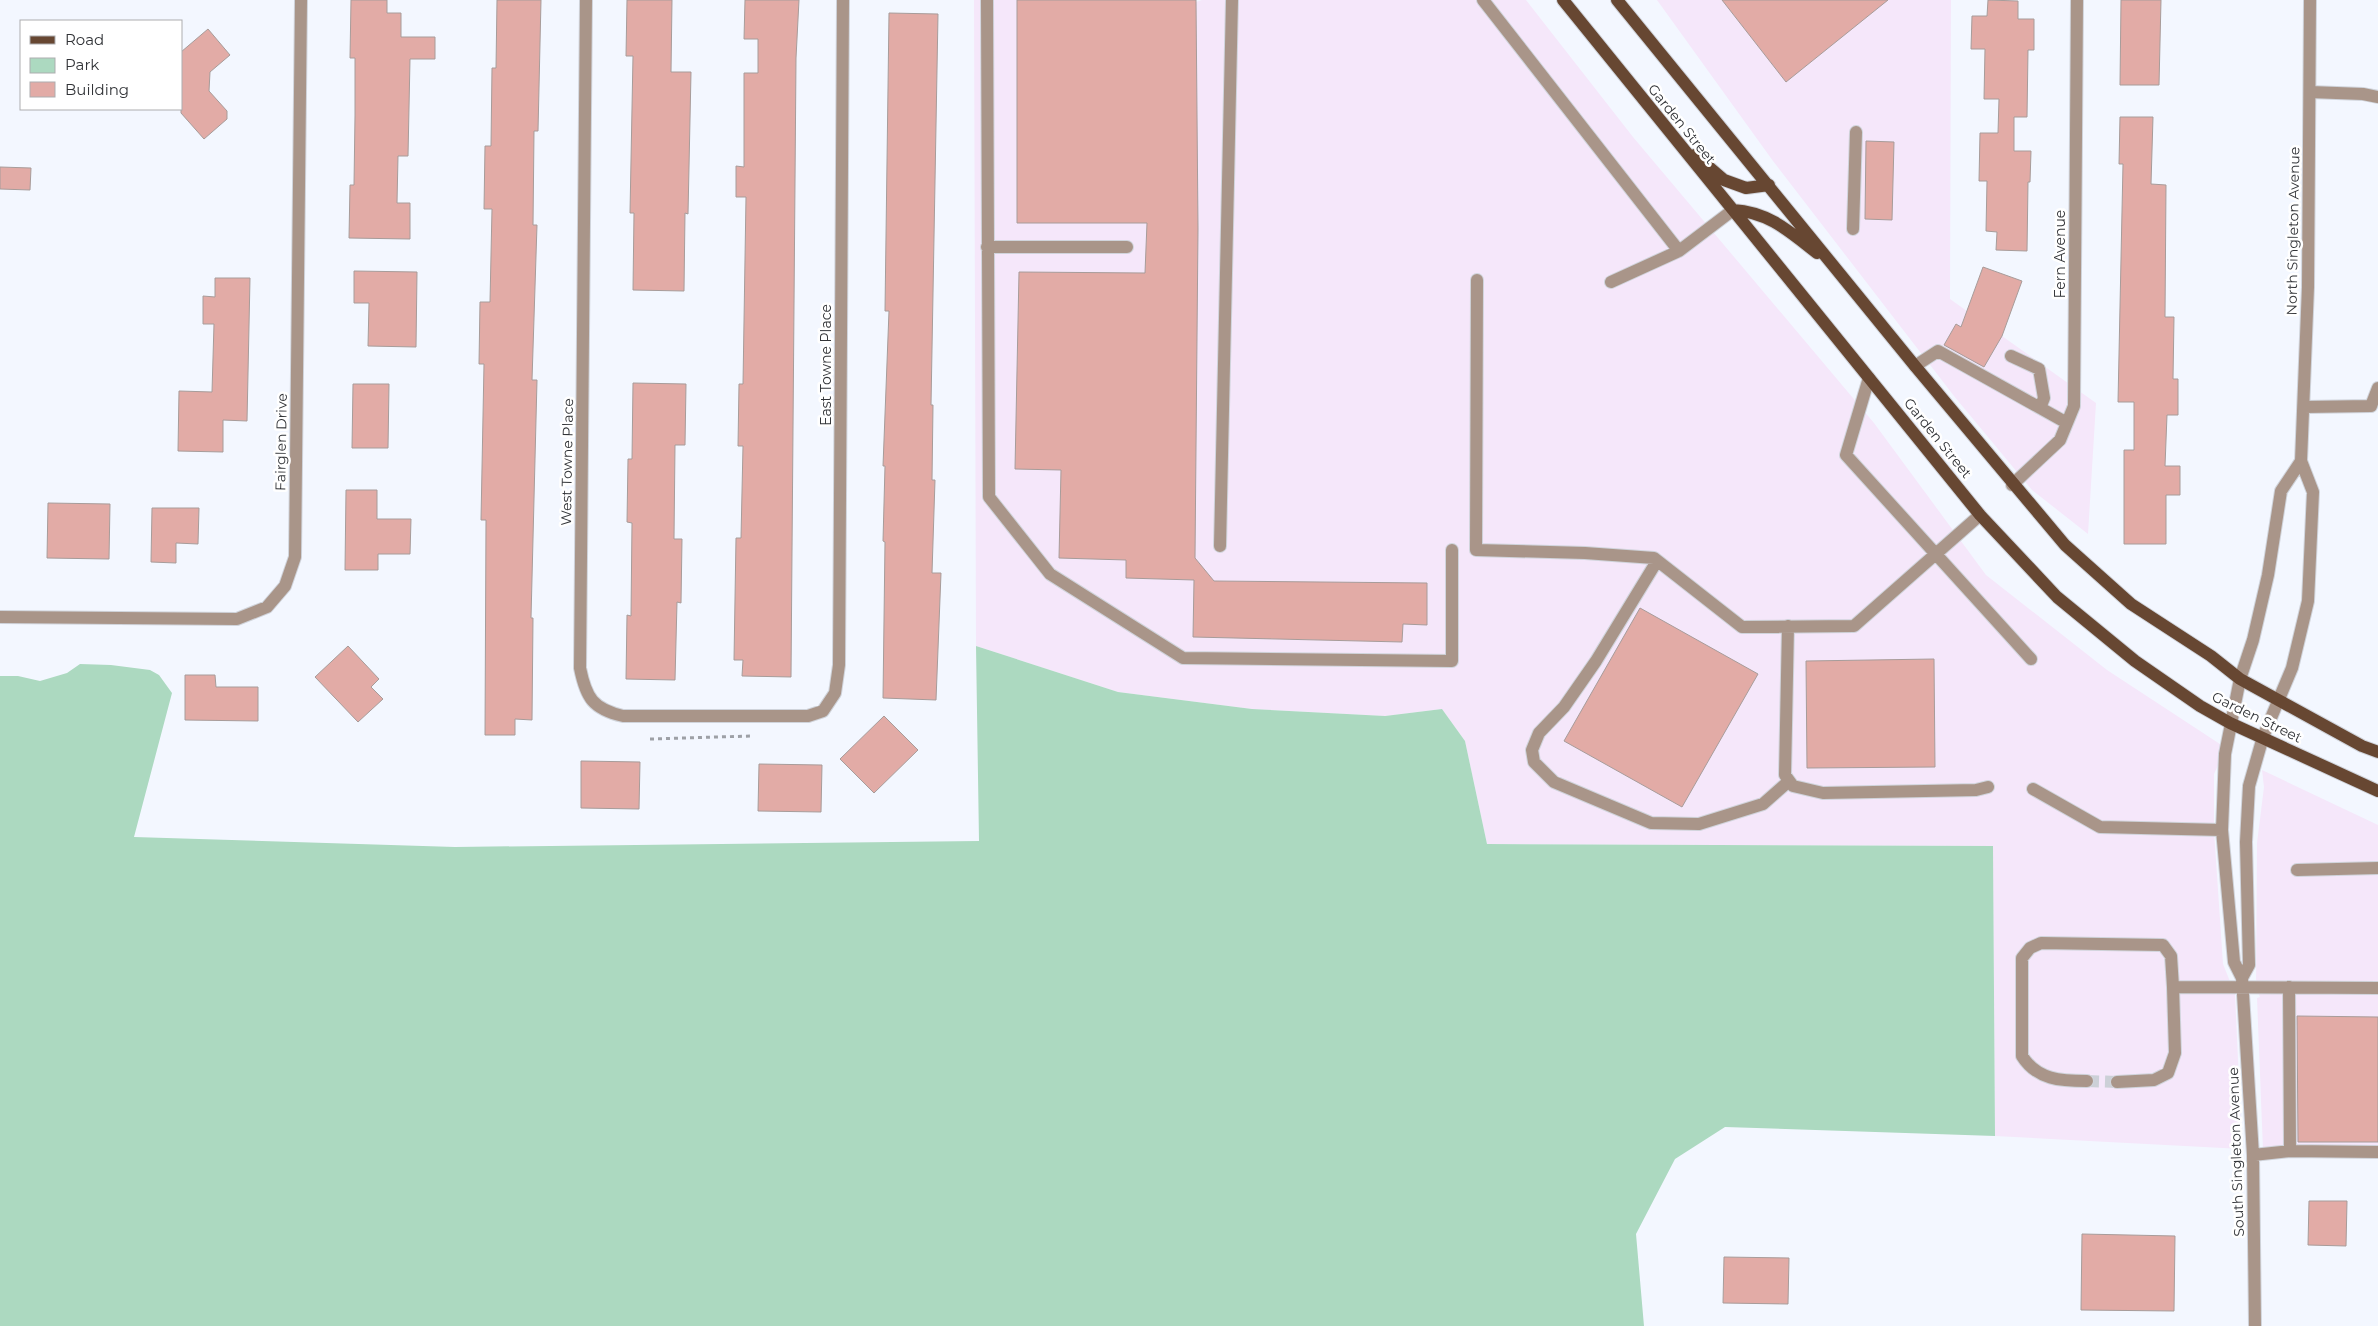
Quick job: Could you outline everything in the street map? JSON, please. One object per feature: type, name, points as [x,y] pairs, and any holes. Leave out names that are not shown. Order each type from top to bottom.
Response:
[{"type":"main road","name":"Garden Street","points":[[1563,0],[1980,515],[2057,597],[2135,661],[2200,706],[2230,723],[2378,791]]},
{"type":"main road","name":"Garden Street","points":[[1617,0],[2012,485],[2065,546],[2131,604],[2210,656],[2240,679],[2362,746],[2378,752]]},
{"type":"main road","points":[[1669,132],[1724,180],[1746,188],[1769,185]]},
{"type":"main road","points":[[1733,210],[1752,211],[1781,225],[1835,267]]},
{"type":"street","name":"Fairglen Drive","points":[[0,617],[238,619],[267,607],[285,586],[295,558],[301,0]]},
{"type":"street","name":"West Towne Place","points":[[586,0],[580,668],[584,687],[591,700],[606,712],[623,716],[808,716]]},
{"type":"street","name":"East Towne Place","points":[[808,716],[823,711],[835,693],[839,665],[843,0]]},
{"type":"street","points":[[987,0],[989,497],[1050,574],[1183,658],[1452,661],[1452,550]]},
{"type":"street","points":[[1220,546],[1232,0]]},
{"type":"street","points":[[1483,0],[1679,250]]},
{"type":"street","name":"Fern Avenue","points":[[2012,485],[2060,440],[2074,406],[2077,0]]},
{"type":"street","name":"North Singleton Avenue","points":[[2278,700],[2292,668],[2308,601],[2313,492],[2301,462],[2308,287],[2310,0]]},
{"type":"street","points":[[2310,92],[2363,94],[2378,97]]},
{"type":"street","points":[[1853,229],[1856,132]]},
{"type":"street","points":[[1611,282],[1679,250],[1733,210]]},
{"type":"street","points":[[987,248],[1127,247]]},
{"type":"street","points":[[1477,280],[1476,550],[1585,553],[1654,558],[1742,627],[1854,626],[1980,515]]},
{"type":"street","points":[[1915,366],[1938,351],[2067,423]]},
{"type":"street","points":[[2011,356],[2039,369],[2044,398],[2040,408]]},
{"type":"street","points":[[1869,378],[1846,455],[1934,555],[2031,659]]},
{"type":"street","points":[[2304,407],[2371,406],[2378,388]]},
{"type":"street","points":[[2230,723],[2240,679],[2254,640],[2268,575],[2281,491],[2301,462]]},
{"type":"street","points":[[1658,561],[1591,669],[1564,707],[1539,733],[1532,750],[1534,762],[1554,782],[1651,823],[1699,824],[1763,804],[1789,780]]},
{"type":"street","points":[[1788,626],[1785,775],[1794,786],[1823,793],[1976,790],[1988,787]]},
{"type":"street","name":"South Singleton Avenue","points":[[2243,982],[2249,965],[2246,842],[2249,786],[2263,737],[2278,700]]},
{"type":"street","name":"South Singleton Avenue","points":[[2230,723],[2225,754],[2222,830],[2234,962],[2243,982],[2253,1155],[2255,1326]]},
{"type":"street","points":[[2033,789],[2100,827],[2222,830]]},
{"type":"street","points":[[2297,870],[2378,868]]},
{"type":"street","points":[[2087,1081],[2060,1081],[2041,1074],[2029,1067],[2022,1056],[2022,958],[2030,948],[2041,943],[2163,945],[2171,956],[2175,1053],[2168,1073],[2154,1080],[2117,1082]]},
{"type":"street","points":[[2173,987],[2243,982],[2289,987],[2378,988]]},
{"type":"street","points":[[2289,987],[2290,1152]]},
{"type":"street","points":[[2253,1155],[2290,1152],[2378,1152]]},
{"type":"path","points":[[650,738],[751,736]]},
{"type":"shaded area","points":[[974,0],[1141,0],[1196,2],[1202,0],[1526,0],[1633,137],[1874,423],[1986,575],[2107,670],[2226,748],[2214,774],[2214,831],[2223,964],[2235,994],[2242,1149],[1995,1136],[1993,846],[1487,844],[1465,741],[1442,709],[1385,716],[1252,709],[1118,692],[976,646]]},
{"type":"shaded area","points":[[1657,0],[1951,0],[1950,299],[2096,403],[2088,534],[2032,490],[1954,396],[1773,161]]},
{"type":"shaded area","points":[[2262,770],[2378,825],[2378,1156],[2263,1150],[2257,998],[2260,997],[2256,988],[2257,843],[2264,787]]},
{"type":"green space","points":[[976,646],[1118,692],[1252,709],[1385,716],[1442,709],[1465,741],[1487,844],[1993,846],[1995,1136],[1725,1127],[1675,1159],[1636,1234],[1644,1326],[0,1326],[0,676],[18,676],[40,681],[67,673],[80,664],[111,665],[150,670],[159,675],[172,693],[134,837],[455,847],[979,841]]},
{"type":"building","points":[[351,0],[387,0],[387,13],[401,13],[401,37],[435,37],[435,59],[410,59],[408,156],[398,156],[397,203],[410,203],[410,239],[349,238],[350,185],[354,185],[355,116],[355,58],[350,58]]},
{"type":"building","points":[[497,0],[541,0],[538,131],[534,131],[533,225],[537,225],[532,380],[537,380],[531,618],[533,618],[532,720],[515,719],[515,735],[485,735],[486,520],[481,520],[484,364],[479,364],[480,302],[490,302],[492,209],[484,209],[485,146],[491,146],[492,68],[496,68]]},
{"type":"building","points":[[627,0],[672,0],[671,72],[691,72],[688,214],[685,213],[684,291],[633,290],[634,213],[630,213],[633,56],[626,56]]},
{"type":"building","points":[[745,0],[799,0],[796,58],[791,677],[742,676],[743,660],[734,660],[736,538],[741,538],[743,446],[738,446],[739,384],[743,384],[746,197],[736,197],[736,166],[744,167],[744,73],[758,73],[758,39],[744,39]]},
{"type":"building","points":[[1017,0],[1196,0],[1198,229],[1195,558],[1214,581],[1427,583],[1427,625],[1403,624],[1402,642],[1193,637],[1194,580],[1126,578],[1126,560],[1059,558],[1061,470],[1015,469],[1019,272],[1145,273],[1147,223],[1017,223]]},
{"type":"building","points":[[1722,0],[1888,0],[1786,82]]},
{"type":"building","points":[[1988,0],[2018,1],[2018,19],[2034,19],[2034,50],[2028,50],[2027,117],[2014,117],[2014,151],[2031,151],[2030,182],[2028,182],[2027,251],[1996,250],[1997,232],[1986,231],[1987,181],[1979,181],[1980,133],[1998,133],[1999,99],[1984,99],[1985,49],[1971,49],[1972,16],[1987,16]]},
{"type":"building","points":[[2121,0],[2161,0],[2159,85],[2120,85]]},
{"type":"building","points":[[889,13],[938,14],[931,405],[933,405],[932,480],[935,480],[932,573],[941,573],[936,700],[883,698],[885,466],[883,466],[889,311],[885,311]]},
{"type":"building","points":[[208,29],[230,55],[210,72],[209,91],[227,111],[227,119],[204,139],[181,113],[182,51]]},
{"type":"building","points":[[2120,117],[2153,117],[2151,184],[2166,185],[2165,317],[2174,317],[2173,379],[2178,379],[2178,415],[2167,415],[2165,466],[2180,466],[2180,495],[2166,495],[2166,544],[2124,544],[2124,450],[2134,450],[2134,402],[2118,402],[2123,164],[2119,164]]},
{"type":"building","points":[[1866,141],[1894,142],[1892,220],[1865,219]]},
{"type":"building","points":[[0,167],[31,168],[30,190],[0,189]]},
{"type":"building","points":[[1983,267],[2022,281],[2002,336],[1984,367],[1944,345],[1956,324],[1961,327]]},
{"type":"building","points":[[354,271],[417,272],[416,347],[368,346],[369,303],[354,303]]},
{"type":"building","points":[[215,278],[250,278],[247,421],[223,420],[223,452],[178,451],[179,391],[212,392],[214,324],[203,324],[203,296],[215,297]]},
{"type":"building","points":[[633,383],[686,384],[685,445],[675,445],[674,539],[682,539],[681,603],[677,602],[675,680],[626,679],[627,615],[631,616],[632,523],[627,522],[628,459],[632,459]]},
{"type":"building","points":[[353,384],[389,384],[388,448],[352,448]]},
{"type":"building","points":[[346,490],[377,490],[377,519],[411,519],[410,554],[378,554],[378,570],[345,570]]},
{"type":"building","points":[[48,503],[110,504],[109,559],[47,558]]},
{"type":"building","points":[[152,508],[199,508],[198,544],[176,543],[176,563],[151,562]]},
{"type":"building","points":[[1640,608],[1758,674],[1682,807],[1564,741]]},
{"type":"building","points":[[348,646],[379,679],[371,687],[383,699],[358,722],[315,677]]},
{"type":"building","points":[[1934,659],[1935,767],[1807,768],[1806,661]]},
{"type":"building","points":[[185,675],[215,675],[216,687],[258,687],[258,721],[185,720]]},
{"type":"building","points":[[884,716],[918,750],[874,793],[840,759]]},
{"type":"building","points":[[581,761],[640,762],[639,809],[581,808]]},
{"type":"building","points":[[759,764],[822,765],[821,812],[758,811]]},
{"type":"building","points":[[2297,1016],[2378,1017],[2378,1142],[2298,1142]]},
{"type":"building","points":[[2309,1201],[2347,1201],[2346,1246],[2308,1245]]},
{"type":"building","points":[[2082,1234],[2175,1236],[2174,1311],[2081,1310]]},
{"type":"building","points":[[1724,1257],[1789,1258],[1788,1304],[1723,1303]]},
{"type":"tunnel","points":[[2087,1081],[2117,1082]]}]
